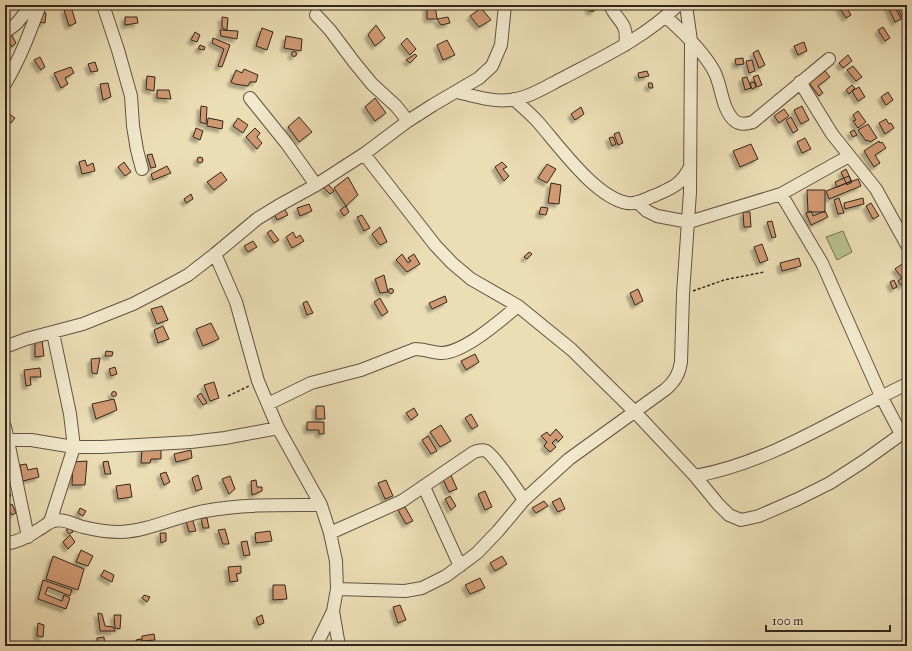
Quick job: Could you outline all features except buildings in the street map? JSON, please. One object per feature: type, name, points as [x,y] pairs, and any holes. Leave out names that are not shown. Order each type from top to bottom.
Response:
[{"type":"street","points":[[5,32],[16,24],[32,5]]},
{"type":"street","points":[[5,84],[18,59],[40,5]]},
{"type":"street","points":[[103,5],[118,50],[130,96],[133,126],[142,169]]},
{"type":"street","points":[[5,347],[26,339],[83,324],[133,304],[188,275],[258,219],[278,206],[316,186],[364,154],[408,121],[479,78],[492,66],[501,45],[505,5]]},
{"type":"street","points":[[610,5],[623,24],[627,38],[626,45]]},
{"type":"street","points":[[456,92],[494,100],[514,99],[530,95],[626,45],[652,29],[678,5]]},
{"type":"street","points":[[337,589],[405,591],[422,588],[446,576],[477,553],[524,500],[569,460],[666,389],[673,382],[679,372],[681,362],[689,222],[691,41],[686,5]]},
{"type":"street","points":[[316,15],[372,84],[396,106],[408,121]]},
{"type":"street","points":[[666,17],[691,41],[714,72],[728,112],[736,121],[744,124],[753,122],[829,59]]},
{"type":"street","points":[[800,82],[832,134],[876,189],[907,246]]},
{"type":"street","points":[[250,98],[287,144],[316,186]]},
{"type":"street","points":[[514,99],[538,122],[561,152],[600,190],[622,202],[628,204],[637,202],[678,184],[685,178],[690,167]]},
{"type":"street","points":[[364,154],[435,245],[452,263],[470,279],[518,306],[572,350],[635,412],[718,504],[729,515],[741,520],[759,516],[830,483],[904,432],[881,396],[822,263],[782,194]]},
{"type":"street","points":[[637,202],[647,211],[657,216],[689,222],[782,194],[849,156]]},
{"type":"street","points":[[216,254],[236,302],[258,381],[278,428],[321,505],[330,533],[336,561],[337,589],[333,611],[316,646]]},
{"type":"street","points":[[268,404],[311,383],[360,370],[415,349],[424,349],[442,353],[451,351],[474,339],[496,324],[518,306]]},
{"type":"street","points":[[50,522],[74,447],[68,400],[52,333]]},
{"type":"street","points":[[694,476],[740,465],[777,450],[907,384]]},
{"type":"street","points":[[5,427],[28,537]]},
{"type":"street","points":[[8,440],[31,440],[74,447],[102,448],[191,442],[225,438],[278,428]]},
{"type":"street","points":[[330,533],[402,501],[474,452],[480,450],[486,451],[493,458],[524,500]]},
{"type":"street","points":[[424,487],[460,566]]},
{"type":"street","points":[[5,544],[28,537],[50,522],[61,520],[82,527],[103,531],[121,532],[204,511],[225,508],[321,505]]},
{"type":"street","points":[[333,611],[339,646]]},
{"type":"path","points":[[684,294],[724,280],[764,272]]},
{"type":"path","points":[[228,396],[258,381]]},
{"type":"green space","points":[[843,231],[852,252],[837,260],[826,237]]}]
